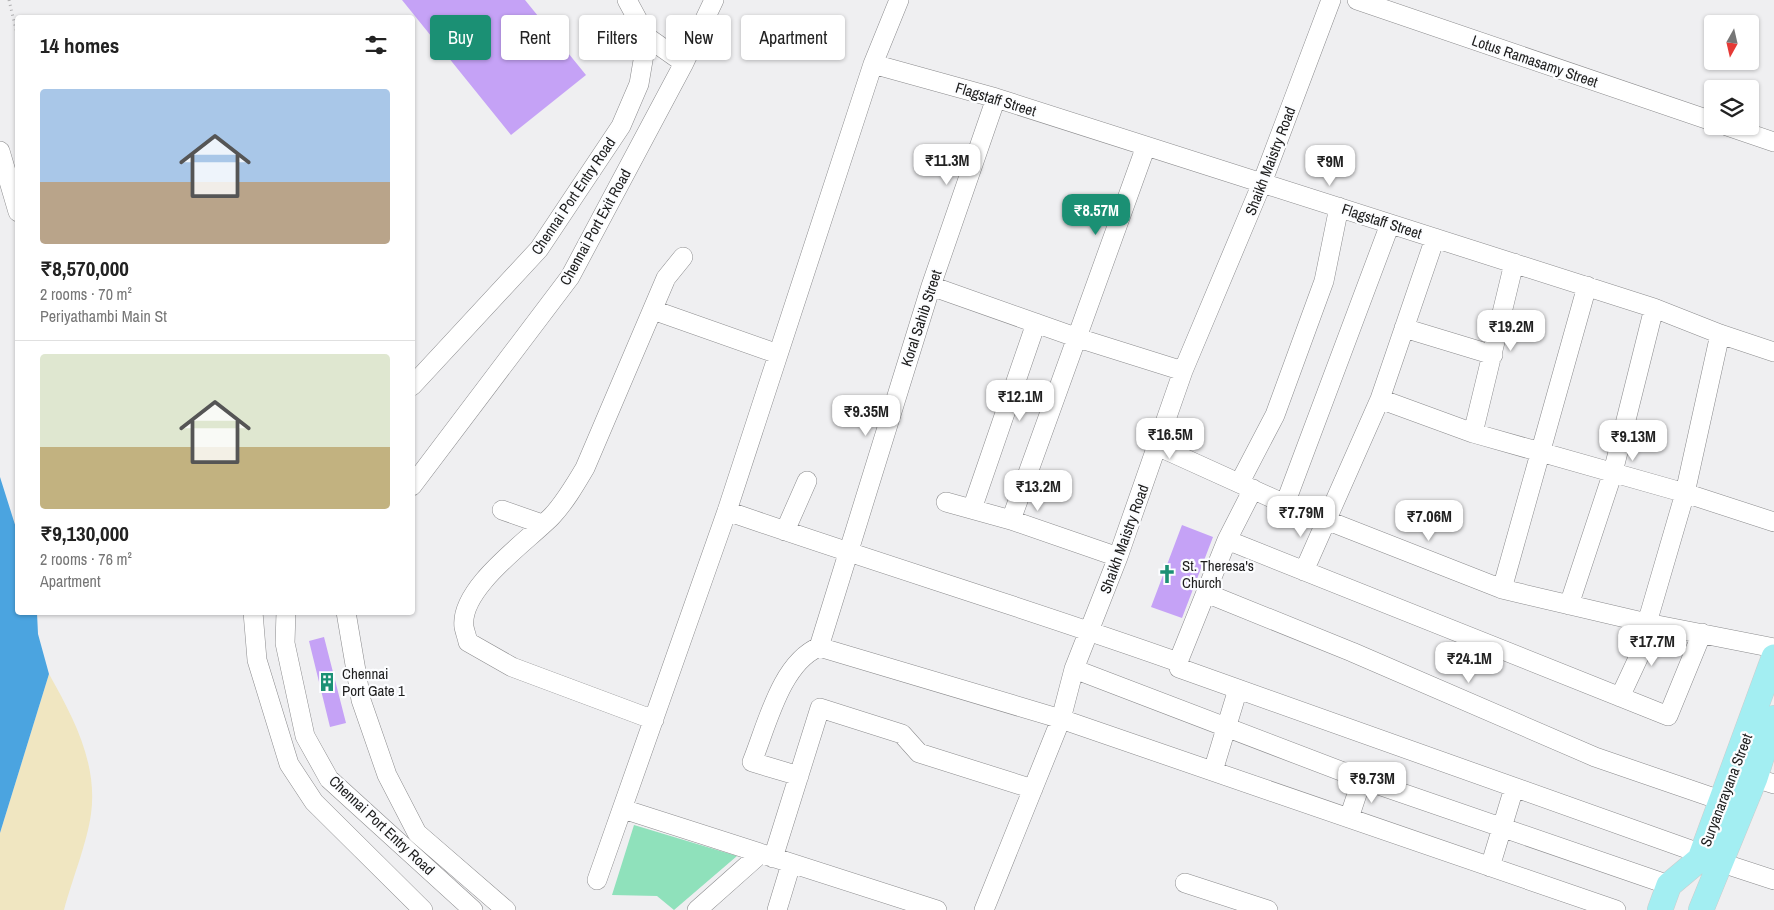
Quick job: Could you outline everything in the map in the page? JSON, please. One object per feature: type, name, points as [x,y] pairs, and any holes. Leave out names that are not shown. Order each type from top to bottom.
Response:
[{"type":"main road","name":"Suryanarayana Street","points":[[1701,910],[1722,801],[1774,657]]},
{"type":"main road","name":"Suryanarayana Street","points":[[1669,885],[1700,859],[1710,858],[1765,781],[1774,718]]},
{"type":"main road","points":[[1660,910],[1669,885]]},
{"type":"street","points":[[627,0],[635,15]]},
{"type":"street","name":"Chennai Port Exit Road","points":[[415,482],[570,277],[684,63],[714,0]]},
{"type":"street","points":[[597,880],[727,511],[873,64],[899,0]]},
{"type":"street","name":"Shaikh Maistry Road","points":[[984,910],[1061,719],[1074,668],[1118,557],[1183,371],[1262,183],[1331,0]]},
{"type":"street","name":"Lotus Ramasamy Street","points":[[1357,0],[1704,118]]},
{"type":"street","points":[[656,43],[684,63]]},
{"type":"street","name":"Chennai Port Entry Road","points":[[419,376],[539,249],[621,126],[639,84],[643,60]]},
{"type":"street","name":"Flagstaff Street","points":[[873,64],[996,98],[1587,286],[1654,308],[1720,334],[1774,352]]},
{"type":"street","name":"Koral Sahib Street","points":[[819,647],[931,286],[996,98]]},
{"type":"street","points":[[1753,135],[1774,142]]},
{"type":"street","points":[[1011,520],[1146,146]]},
{"type":"street","points":[[0,151],[15,202]]},
{"type":"street","points":[[1339,207],[1324,281],[1227,540],[1178,662],[1179,668],[1774,880]]},
{"type":"street","points":[[1285,504],[1390,224]]},
{"type":"street","points":[[1304,571],[1380,399],[1435,238]]},
{"type":"street","points":[[654,720],[512,667],[468,642],[464,626],[467,608],[498,564],[542,524],[568,496],[585,468],[666,278],[683,257]]},
{"type":"street","points":[[1473,433],[1514,263]]},
{"type":"street","points":[[931,286],[1036,324],[1183,371]]},
{"type":"street","points":[[1502,589],[1542,452],[1587,286]]},
{"type":"street","points":[[1569,605],[1613,472],[1654,308]]},
{"type":"street","points":[[653,310],[778,354]]},
{"type":"street","points":[[972,509],[1036,324]]},
{"type":"street","points":[[1404,328],[1493,355]]},
{"type":"street","points":[[1620,697],[1651,623],[1685,493],[1720,334]]},
{"type":"street","points":[[1380,399],[1473,433],[1685,493],[1774,522]]},
{"type":"street","points":[[1157,446],[1285,504],[1502,589],[1651,623],[1774,648]]},
{"type":"street","points":[[785,531],[807,481]]},
{"type":"street","points":[[946,502],[1011,520],[1118,557]]},
{"type":"street","points":[[502,510],[542,524]]},
{"type":"street","points":[[727,511],[847,553],[1090,631],[1178,662]]},
{"type":"street","points":[[1227,540],[1668,716],[1702,633]]},
{"type":"street","points":[[1206,593],[1361,656],[1595,757],[1722,801]]},
{"type":"street","points":[[253,615],[258,660],[289,764],[314,802],[423,910]]},
{"type":"street","name":"Chennai Port Entry Road","points":[[286,615],[285,643],[305,736],[329,779],[473,910]]},
{"type":"street","points":[[347,615],[361,700],[392,785],[417,833],[501,906]]},
{"type":"street","points":[[799,776],[752,762],[787,675],[800,658],[819,647],[1061,719],[1616,910]]},
{"type":"street","points":[[1074,668],[1362,780],[1669,885]]},
{"type":"street","points":[[1213,772],[1238,689]]},
{"type":"street","points":[[696,910],[766,856],[799,776],[820,708],[902,734],[919,753],[1033,789]]},
{"type":"street","points":[[1349,818],[1362,780]]},
{"type":"street","points":[[1490,866],[1514,788]]},
{"type":"street","points":[[623,809],[937,910]]},
{"type":"street","points":[[777,910],[791,864]]},
{"type":"street","points":[[1185,883],[1268,910]]},
{"type":"path","points":[[9,0],[15,25]]},
{"type":"green space","points":[[634,825],[737,856],[674,910],[657,896],[612,895]]},
{"type":"sand","points":[[49,674],[75,724],[87,759],[92,795],[89,825],[64,910],[0,910],[0,833]]},
{"type":"water","points":[[0,477],[15,525],[15,615],[37,615],[38,634],[49,674],[0,833]]},
{"type":"building","points":[[402,0],[525,0],[537,15],[501,15],[501,60],[569,60],[569,54],[586,75],[511,135],[450,60],[491,60],[491,15],[430,15],[430,35]]},
{"type":"building","points":[[1182,525],[1213,537],[1182,618],[1151,607]]},
{"type":"building","name":"Chennai Port Gate 1","points":[[324,637],[346,723],[330,727],[309,641]]},
{"type":"place","name":"St. Theresa's Church","points":[[1167,574]]},
{"type":"place","name":"Chennai Port Gate 1","points":[[327,682]]}]
